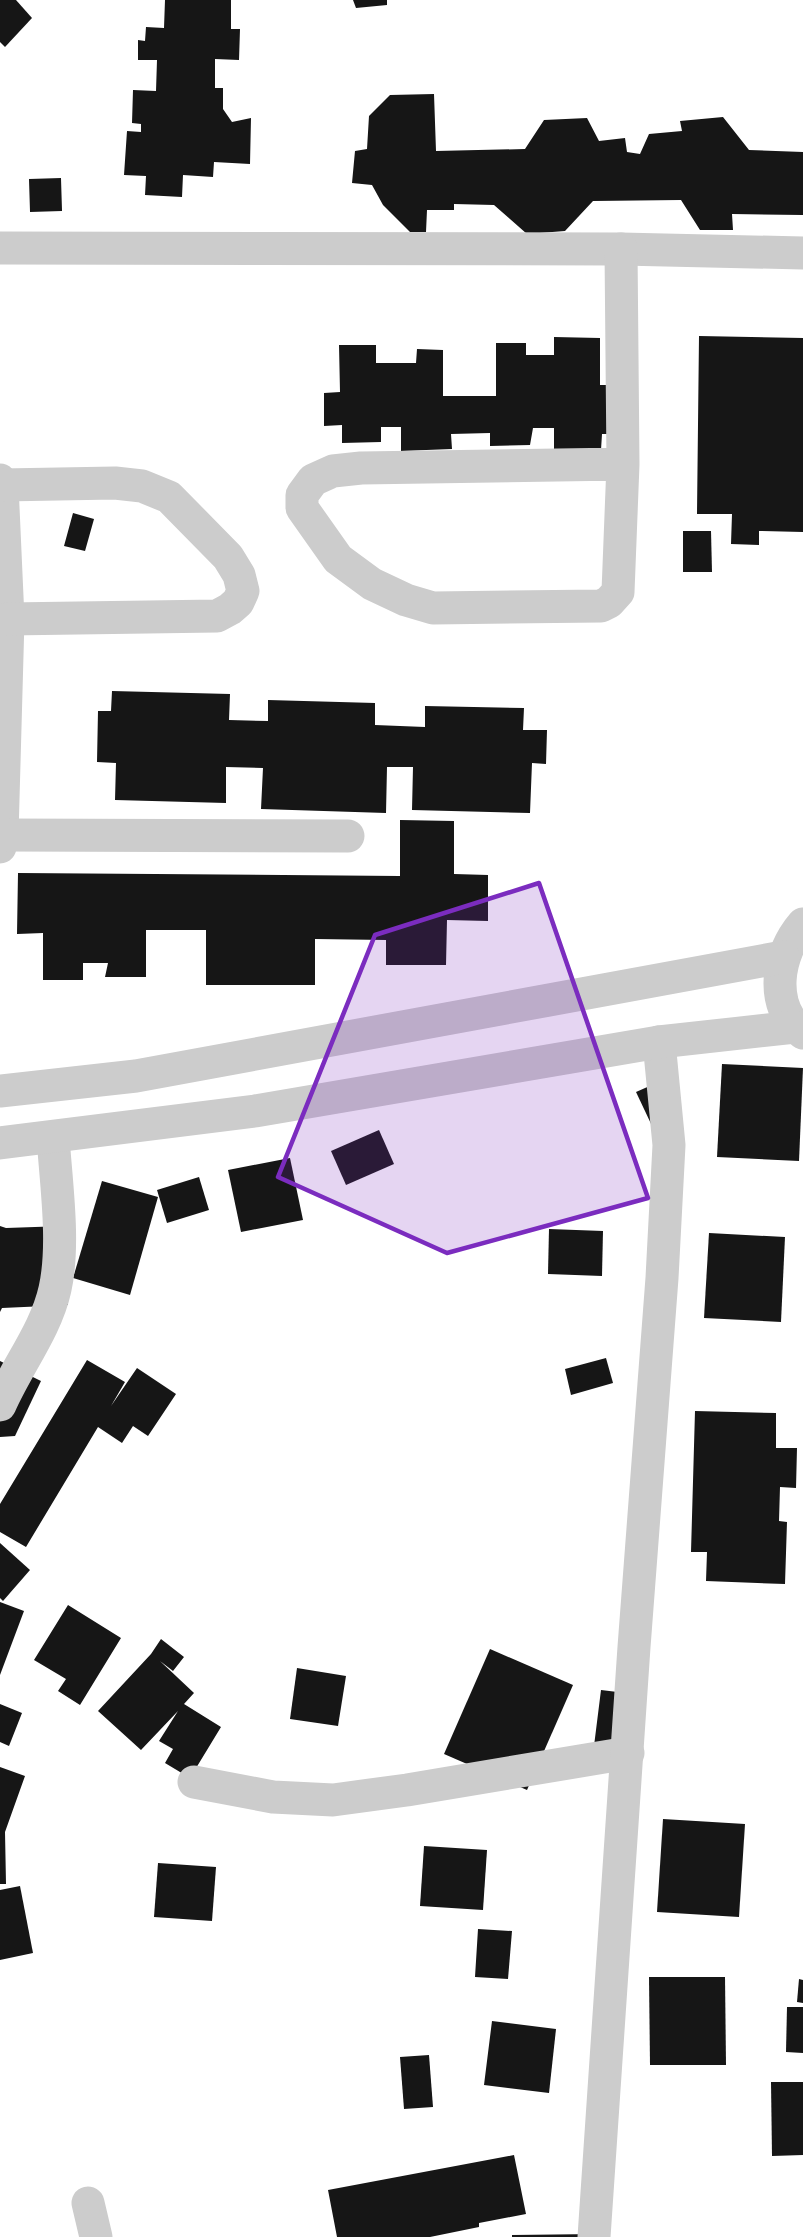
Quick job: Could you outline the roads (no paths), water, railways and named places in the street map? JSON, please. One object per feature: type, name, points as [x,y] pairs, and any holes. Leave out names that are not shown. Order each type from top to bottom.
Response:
[{"type":"street","points":[[0,248],[621,249],[803,253]]},
{"type":"street","points":[[621,249],[623,464],[618,592],[609,602],[601,606],[433,609],[406,600],[372,584],[338,559],[302,508],[302,495],[313,480],[333,471],[361,468],[623,464]]},
{"type":"street","points":[[8,619],[217,616],[238,602],[243,591],[239,575],[228,557],[169,497],[142,486],[115,483],[1,482],[8,619],[1,841],[348,836]]},
{"type":"street","points":[[0,1143],[255,1111],[659,1042],[799,1030],[784,1005],[780,981],[783,957],[792,936],[803,924]]},
{"type":"street","points":[[0,1091],[136,1076],[783,957]]},
{"type":"street","points":[[594,2237],[662,1278],[668,1156],[659,1042]]},
{"type":"street","points":[[0,1405],[46,1315],[55,1288],[58,1251],[53,1137]]},
{"type":"street","points":[[194,1782],[273,1797],[333,1800],[628,1753]]},
{"type":"street","points":[[88,2203],[96,2237]]}]
